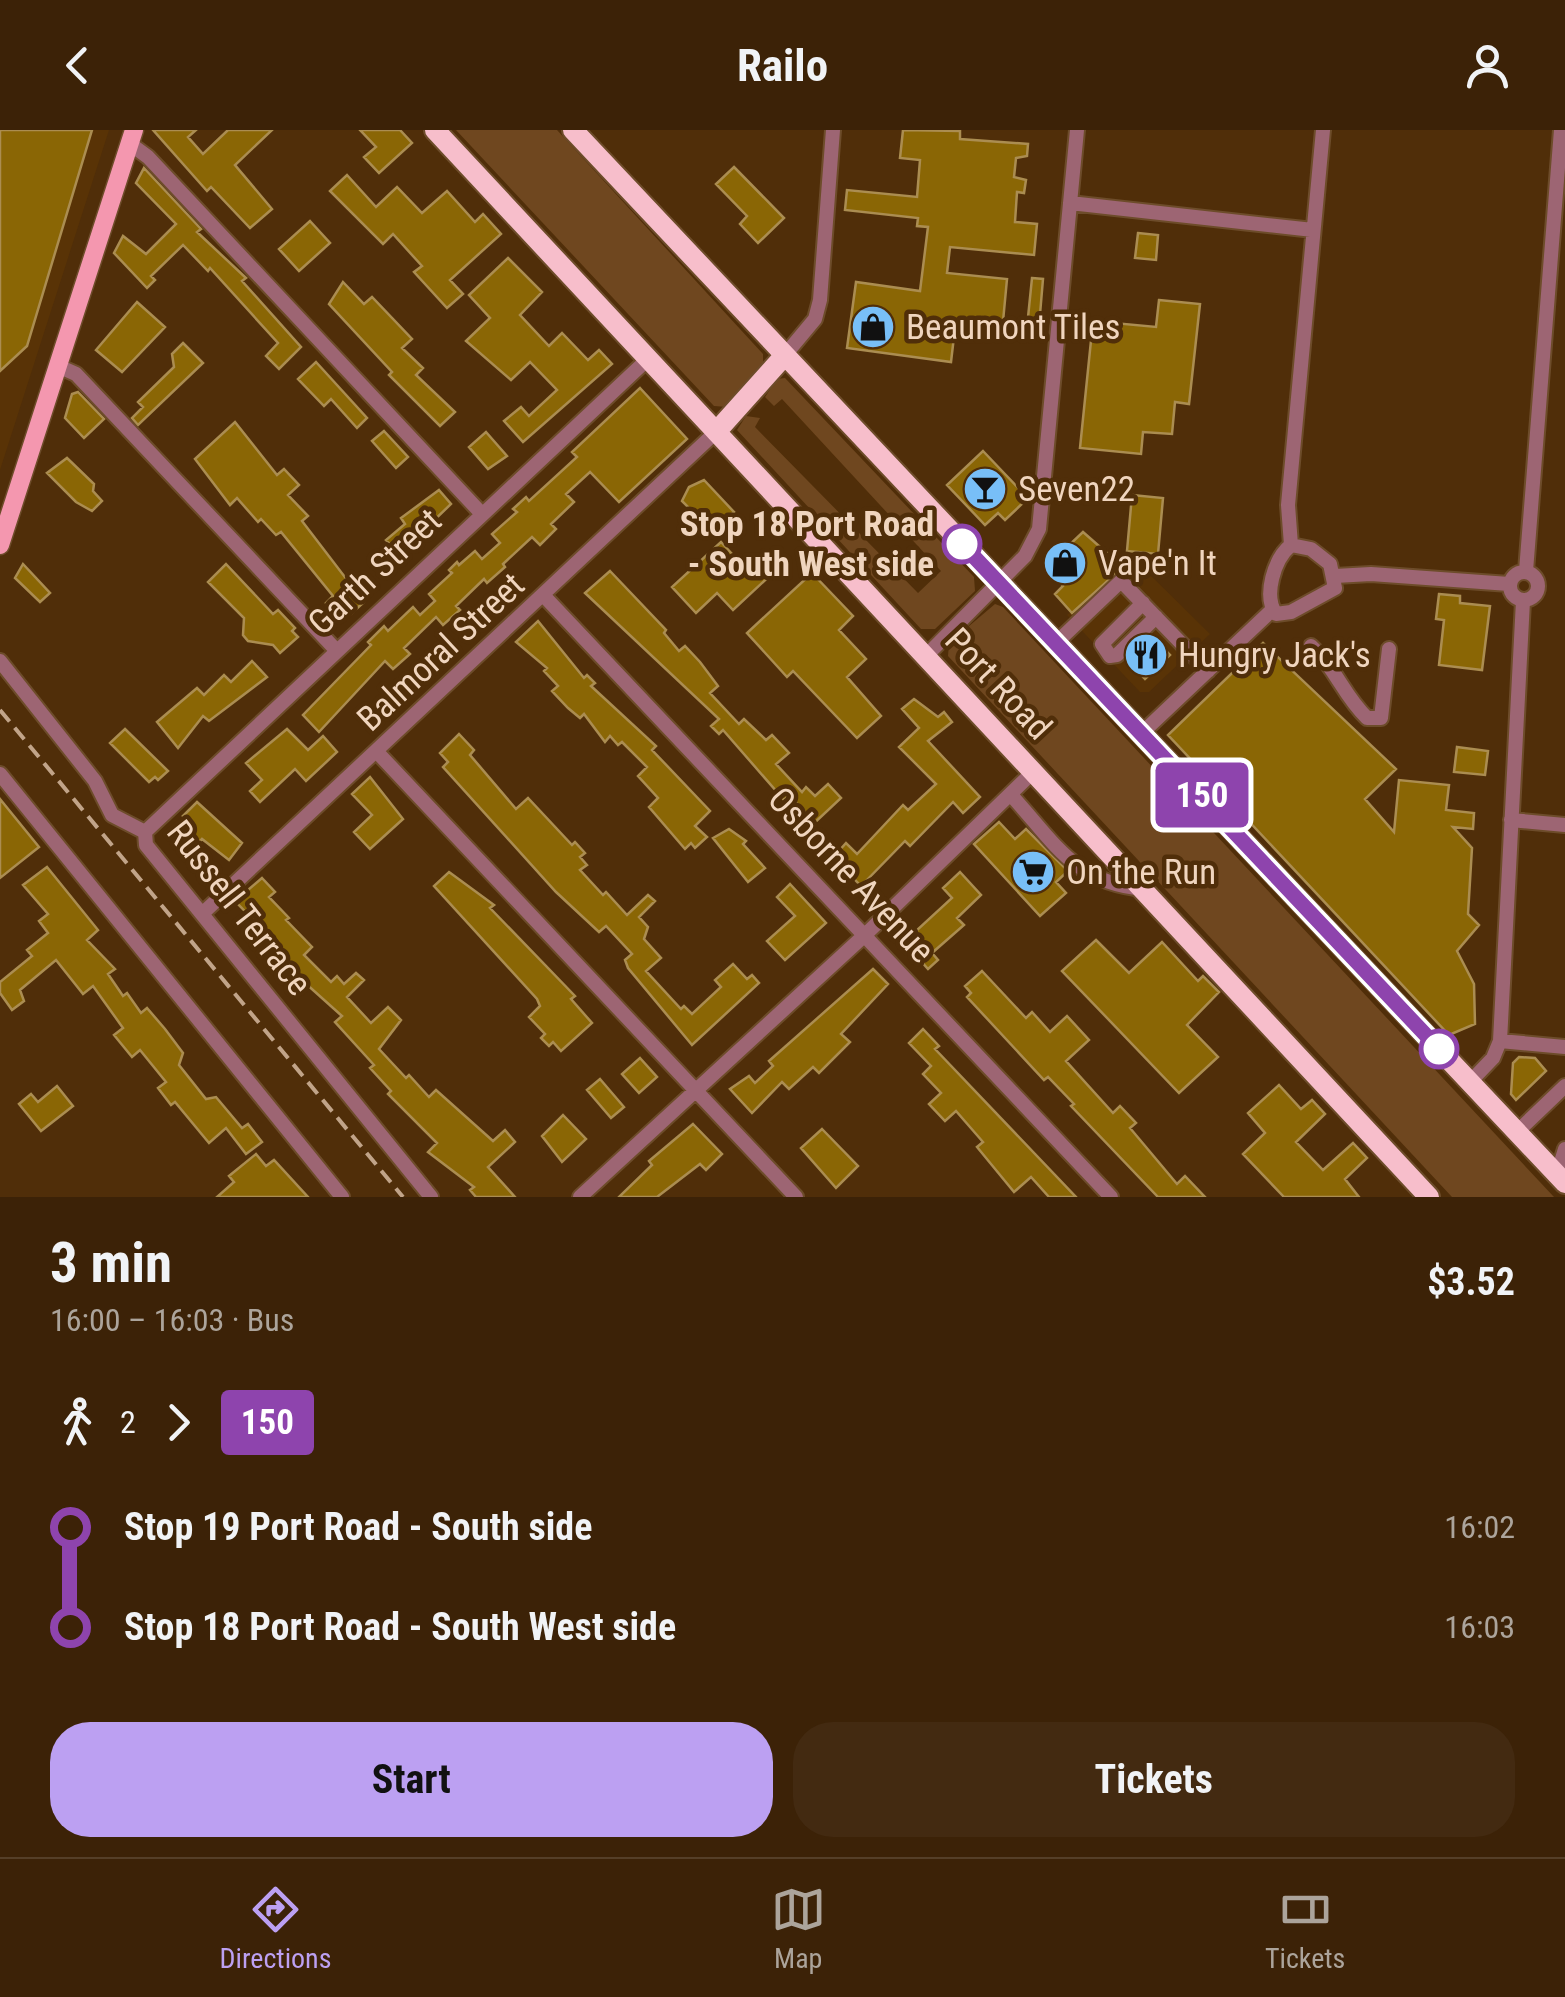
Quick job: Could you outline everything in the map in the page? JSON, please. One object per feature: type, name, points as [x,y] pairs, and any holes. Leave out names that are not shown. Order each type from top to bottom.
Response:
[{"type":"highway","name":"Port Road","points":[[436,130],[1429,1197]]},
{"type":"highway","name":"Port Road","points":[[573,130],[1561,1179]]},
{"type":"highway","points":[[717,431],[786,355]]},
{"type":"main road","points":[[0,545],[131,136]]},
{"type":"street","points":[[786,355],[815,318],[820,300],[833,130]]},
{"type":"street","points":[[927,655],[1025,556],[1039,529],[1077,130]]},
{"type":"street","points":[[1272,610],[1270,587],[1281,555],[1290,545],[1288,504],[1323,130]]},
{"type":"street","points":[[1526,572],[1558,263],[1561,130]]},
{"type":"street","points":[[131,136],[481,513]]},
{"type":"street","points":[[1070,203],[1313,230]]},
{"type":"street","name":"Garth Street","points":[[145,832],[650,357]]},
{"type":"street","points":[[58,366],[76,374],[336,650]]},
{"type":"street","name":"Balmoral Street","points":[[203,913],[717,431]]},
{"type":"street","points":[[1272,610],[1282,615],[1326,596],[1335,588],[1330,564],[1310,549],[1290,545]]},
{"type":"street","points":[[1526,572],[1533,575],[1538,586],[1532,598],[1524,600],[1513,596],[1509,584],[1516,574],[1526,572]]},
{"type":"street","points":[[1335,576],[1371,574],[1509,584]]},
{"type":"street","points":[[1056,643],[1122,581],[1208,671]]},
{"type":"street","name":"Osborne Avenue","points":[[545,596],[866,933],[1110,1197]]},
{"type":"street","points":[[1470,1082],[1493,1058],[1500,1042],[1524,600]]},
{"type":"street","points":[[1143,603],[1102,644],[1110,656],[1117,656],[1156,617]]},
{"type":"street","points":[[1143,732],[1272,610]]},
{"type":"street","points":[[1311,646],[1332,665],[1344,696],[1367,718],[1380,718],[1384,706],[1389,649]]},
{"type":"street","name":"Russell Terrace","points":[[0,661],[95,781],[112,814],[145,832],[146,846],[432,1197]]},
{"type":"street","points":[[378,753],[796,1197]]},
{"type":"street","points":[[580,1197],[866,933],[1034,771]]},
{"type":"street","points":[[0,774],[342,1197]]},
{"type":"street","points":[[1010,795],[1080,871],[1110,886],[1145,890]]},
{"type":"street","points":[[1511,820],[1565,824]]},
{"type":"street","points":[[1500,1042],[1565,1047]]},
{"type":"street","points":[[1517,1132],[1565,1086]]},
{"type":"street","points":[[1561,1179],[1565,1148]]},
{"type":"shaded area","points":[[0,130],[109,130],[0,470]]},
{"type":"shaded area","points":[[456,130],[557,130],[763,354],[763,366],[728,407],[714,406]]},
{"type":"shaded area","points":[[785,378],[974,577],[975,591],[935,629],[921,629],[737,430],[746,416],[760,418],[755,427],[918,593],[941,571],[782,399],[774,406],[765,397],[777,379]]},
{"type":"shaded area","points":[[1132,557],[1210,634],[1149,692],[1140,692],[1067,615]]},
{"type":"shaded area","points":[[995,604],[1003,607],[1554,1197],[1452,1197],[948,656],[949,643]]},
{"type":"building","points":[[0,130],[92,130],[27,346],[0,371]]},
{"type":"building","points":[[153,130],[196,130],[188,137],[203,154],[228,130],[272,130],[235,165],[272,209],[250,228],[211,187],[207,191]]},
{"type":"building","points":[[360,130],[400,130],[412,143],[379,173],[364,157],[376,147]]},
{"type":"building","points":[[903,130],[960,131],[960,139],[1028,144],[1027,156],[1016,158],[1014,177],[1026,180],[1024,193],[1017,192],[1015,222],[1037,224],[1034,255],[950,247],[947,273],[1007,279],[1002,332],[955,328],[951,362],[847,348],[856,282],[920,291],[928,227],[917,226],[918,218],[845,210],[847,190],[917,197],[920,160],[900,158]]},
{"type":"building","points":[[734,167],[784,218],[758,243],[740,224],[747,216],[716,184]]},
{"type":"building","points":[[144,168],[201,229],[197,232],[246,278],[242,281],[301,347],[279,369],[266,356],[278,343],[210,268],[208,271],[183,245],[151,276],[155,280],[147,288],[114,253],[123,236],[146,254],[176,224],[136,183]]},
{"type":"building","points":[[347,175],[376,207],[397,187],[422,213],[447,191],[475,222],[483,214],[501,234],[450,280],[463,294],[447,308],[414,272],[422,266],[393,234],[383,244],[330,191]]},
{"type":"building","points":[[310,221],[330,243],[299,271],[279,249]]},
{"type":"building","points":[[1138,233],[1158,235],[1156,260],[1135,258]]},
{"type":"building","points":[[508,258],[542,292],[520,315],[549,346],[562,333],[588,360],[599,350],[612,364],[523,442],[504,421],[521,407],[529,416],[557,390],[530,362],[511,380],[466,341],[490,318],[469,295]]},
{"type":"building","points":[[1032,278],[1043,279],[1038,338],[1026,337]]},
{"type":"building","points":[[343,282],[364,304],[372,297],[412,339],[402,348],[423,368],[416,375],[455,412],[440,426],[389,375],[392,372],[329,304]]},
{"type":"building","points":[[1159,300],[1200,304],[1189,404],[1175,402],[1172,434],[1143,432],[1141,454],[1080,448],[1093,321],[1156,327]]},
{"type":"building","points":[[137,302],[165,327],[122,372],[96,350]]},
{"type":"building","points":[[183,343],[203,363],[138,425],[132,418],[143,407],[138,402],[174,367],[172,354]]},
{"type":"building","points":[[316,362],[367,418],[357,428],[331,399],[324,406],[298,379]]},
{"type":"building","points":[[640,388],[687,439],[619,502],[590,472],[566,494],[574,502],[551,524],[556,529],[540,545],[532,537],[503,564],[505,567],[487,583],[484,579],[456,606],[460,610],[443,625],[436,617],[404,648],[410,654],[393,669],[385,661],[319,732],[303,715],[371,645],[368,642],[384,626],[388,631],[413,607],[420,615],[435,601],[429,594],[452,573],[449,570],[457,562],[459,565],[475,551],[482,559],[500,543],[492,534],[517,512],[513,509],[526,497],[529,501],[577,457],[572,452]]},
{"type":"building","points":[[78,392],[104,419],[84,438],[65,418],[72,394]]},
{"type":"building","points":[[235,422],[277,475],[284,469],[299,485],[288,495],[308,516],[302,521],[364,602],[343,621],[326,603],[333,596],[281,532],[276,535],[261,519],[258,522],[237,498],[230,505],[195,459]]},
{"type":"building","points":[[384,431],[408,457],[396,468],[372,441]]},
{"type":"building","points":[[486,432],[507,456],[488,469],[469,447]]},
{"type":"building","name":"Seven22","points":[[983,451],[1023,493],[1020,497],[1024,502],[1005,520],[998,513],[985,525],[947,485]]},
{"type":"building","points":[[67,458],[94,484],[93,491],[102,501],[92,511],[76,502],[47,473]]},
{"type":"building","points":[[704,480],[734,512],[713,532],[682,501],[689,487]]},
{"type":"building","points":[[439,490],[451,504],[399,554],[386,540],[405,524],[401,518]]},
{"type":"building","points":[[1132,495],[1163,498],[1158,554],[1127,551]]},
{"type":"building","points":[[1083,532],[1123,567],[1072,613],[1055,594],[1063,586],[1046,567]]},
{"type":"building","points":[[721,542],[746,569],[762,554],[777,569],[733,610],[717,593],[696,613],[672,587]]},
{"type":"building","points":[[23,564],[50,593],[40,602],[15,578]]},
{"type":"building","points":[[226,564],[273,614],[278,610],[295,628],[292,631],[298,637],[280,653],[273,645],[248,641],[243,635],[244,618],[208,582]]},
{"type":"building","points":[[610,571],[666,630],[664,633],[679,651],[685,646],[700,662],[718,686],[710,693],[739,724],[744,719],[766,740],[772,735],[789,753],[776,764],[802,792],[806,787],[815,796],[828,784],[841,798],[809,828],[800,819],[806,813],[789,795],[784,800],[723,730],[719,734],[711,726],[719,719],[585,593]]},
{"type":"building","points":[[812,573],[853,616],[839,630],[866,659],[847,677],[881,716],[857,738],[793,671],[787,677],[747,633]]},
{"type":"building","points":[[1439,594],[1460,596],[1460,603],[1490,606],[1482,670],[1439,665],[1444,620],[1436,619]]},
{"type":"building","points":[[538,621],[584,678],[587,675],[595,683],[591,686],[656,746],[652,750],[710,811],[695,826],[707,837],[695,848],[691,843],[685,849],[649,807],[658,798],[638,776],[647,767],[622,742],[618,745],[610,736],[605,742],[584,714],[580,718],[568,708],[552,691],[558,686],[544,671],[547,668],[516,642]]},
{"type":"building","name":"Hungry Jack's","points":[[1152,636],[1170,655],[1145,679],[1127,660]]},
{"type":"building","points":[[1263,643],[1396,769],[1365,799],[1394,832],[1399,780],[1449,785],[1446,810],[1474,813],[1473,829],[1453,827],[1472,848],[1468,914],[1479,925],[1457,951],[1474,984],[1475,1024],[1449,1035],[1168,735]]},
{"type":"building","points":[[252,661],[267,677],[209,721],[203,716],[178,748],[157,722],[197,688],[204,695],[224,675],[231,682]]},
{"type":"building","points":[[914,699],[938,717],[944,712],[952,722],[928,741],[980,797],[963,813],[953,802],[910,846],[905,841],[861,886],[837,861],[842,856],[838,852],[846,843],[857,854],[903,805],[908,810],[936,784],[899,747],[919,728],[902,709]]},
{"type":"building","points":[[125,729],[168,771],[158,780],[155,777],[149,782],[110,743]]},
{"type":"building","points":[[287,729],[308,750],[323,736],[337,752],[306,781],[295,769],[260,802],[250,791],[262,780],[246,763]]},
{"type":"building","points":[[459,734],[474,750],[470,755],[516,809],[528,798],[572,845],[575,842],[585,853],[580,857],[587,865],[580,870],[603,895],[606,892],[627,915],[648,895],[655,901],[639,917],[648,927],[644,939],[661,958],[646,971],[681,1009],[684,1006],[692,1014],[721,987],[715,980],[733,964],[747,979],[752,975],[759,983],[692,1045],[628,968],[625,960],[632,954],[606,926],[599,932],[556,892],[443,767],[448,762],[440,753]]},
{"type":"building","points":[[1457,747],[1488,751],[1485,775],[1454,772]]},
{"type":"building","points":[[370,777],[403,819],[370,849],[354,832],[372,815],[352,794]]},
{"type":"building","points":[[0,799],[39,847],[0,878]]},
{"type":"building","points":[[197,802],[242,843],[229,860],[202,839],[196,845],[179,828],[188,820],[183,816]]},
{"type":"building","name":"On the Run","points":[[999,822],[1015,839],[1026,829],[1068,871],[1056,882],[1066,893],[1040,916],[974,844]]},
{"type":"building","points":[[729,829],[746,841],[743,844],[765,868],[748,882],[713,838]]},
{"type":"building","points":[[47,867],[98,930],[87,940],[115,969],[108,974],[123,996],[127,993],[141,1013],[147,1008],[165,1029],[183,1053],[179,1065],[206,1099],[216,1097],[242,1128],[248,1124],[262,1142],[246,1154],[226,1128],[209,1143],[175,1102],[171,1105],[158,1088],[166,1082],[140,1050],[132,1057],[114,1035],[123,1028],[93,986],[83,994],[56,960],[20,990],[24,1001],[12,1010],[0,993],[0,982],[32,956],[27,950],[48,933],[39,921],[48,914],[23,885]]},
{"type":"building","points":[[449,872],[494,905],[490,908],[575,996],[571,999],[592,1023],[561,1051],[553,1042],[549,1046],[541,1038],[545,1034],[529,1017],[540,1006],[537,999],[434,886]]},
{"type":"building","points":[[960,872],[981,895],[957,918],[964,925],[932,953],[938,960],[928,969],[904,942],[952,898],[943,888]]},
{"type":"building","points":[[262,878],[275,892],[269,897],[312,947],[304,955],[331,982],[337,976],[344,984],[356,973],[364,980],[347,997],[371,1023],[388,1007],[401,1020],[379,1049],[406,1078],[409,1075],[429,1097],[436,1090],[493,1141],[505,1130],[515,1142],[488,1167],[515,1197],[476,1197],[470,1190],[474,1187],[428,1152],[437,1143],[388,1094],[391,1091],[370,1068],[374,1065],[335,1022],[342,1016],[294,973],[296,970],[272,947],[276,943],[235,901]]},
{"type":"building","points":[[790,884],[826,923],[785,960],[767,941],[795,916],[777,897]]},
{"type":"building","points":[[1096,940],[1129,973],[1162,942],[1198,981],[1203,976],[1219,992],[1187,1025],[1218,1057],[1179,1093],[1062,971]]},
{"type":"building","points":[[873,969],[888,984],[841,1034],[850,1042],[819,1073],[813,1067],[789,1089],[782,1082],[752,1113],[730,1089],[749,1076],[755,1083],[773,1066],[769,1061]]},
{"type":"building","points":[[982,971],[1026,1018],[1032,1012],[1050,1032],[1067,1016],[1089,1040],[1066,1061],[1113,1113],[1120,1106],[1136,1123],[1130,1128],[1177,1184],[1185,1176],[1205,1197],[1158,1197],[1071,1106],[1074,1104],[1048,1077],[1044,1080],[967,997],[971,993],[965,986]]},
{"type":"building","points":[[923,1029],[939,1046],[935,1049],[1076,1197],[1049,1197],[1031,1177],[1014,1192],[977,1147],[983,1142],[956,1111],[945,1121],[929,1104],[941,1093],[923,1074],[931,1066],[909,1043]]},
{"type":"building","points":[[1519,1057],[1535,1058],[1546,1071],[1516,1100],[1511,1094],[1513,1063]]},
{"type":"building","points":[[640,1058],[657,1077],[639,1093],[622,1074]]},
{"type":"building","points":[[600,1079],[624,1107],[611,1118],[587,1090]]},
{"type":"building","points":[[1279,1085],[1301,1109],[1312,1100],[1325,1114],[1296,1142],[1323,1170],[1353,1143],[1367,1158],[1345,1179],[1359,1197],[1284,1197],[1243,1154],[1265,1133],[1248,1113]]},
{"type":"building","points":[[57,1086],[73,1106],[41,1131],[19,1104],[31,1094],[38,1102]]},
{"type":"building","points":[[563,1115],[586,1139],[562,1162],[542,1136]]},
{"type":"building","points":[[693,1124],[722,1154],[706,1170],[700,1164],[657,1197],[619,1197],[652,1165],[649,1161]]},
{"type":"building","points":[[822,1129],[858,1166],[836,1188],[801,1148]]},
{"type":"building","points":[[256,1154],[266,1166],[274,1160],[308,1197],[217,1197],[234,1182],[229,1176]]},
{"type":"railway","points":[[0,710],[403,1197]]},
{"type":"bus line","name":"150","points":[[962,544],[1439,1049]]},
{"type":"place","name":"Beaumont Tiles","points":[[873,327]]},
{"type":"place","name":"Seven22","points":[[985,489]]},
{"type":"place","name":"Stop 18 Port Road - South West side","points":[[962,544]]},
{"type":"place","name":"Vape'n It","points":[[1065,563]]},
{"type":"place","name":"Hungry Jack's","points":[[1146,655]]},
{"type":"place","name":"On the Run","points":[[1033,872]]}]
